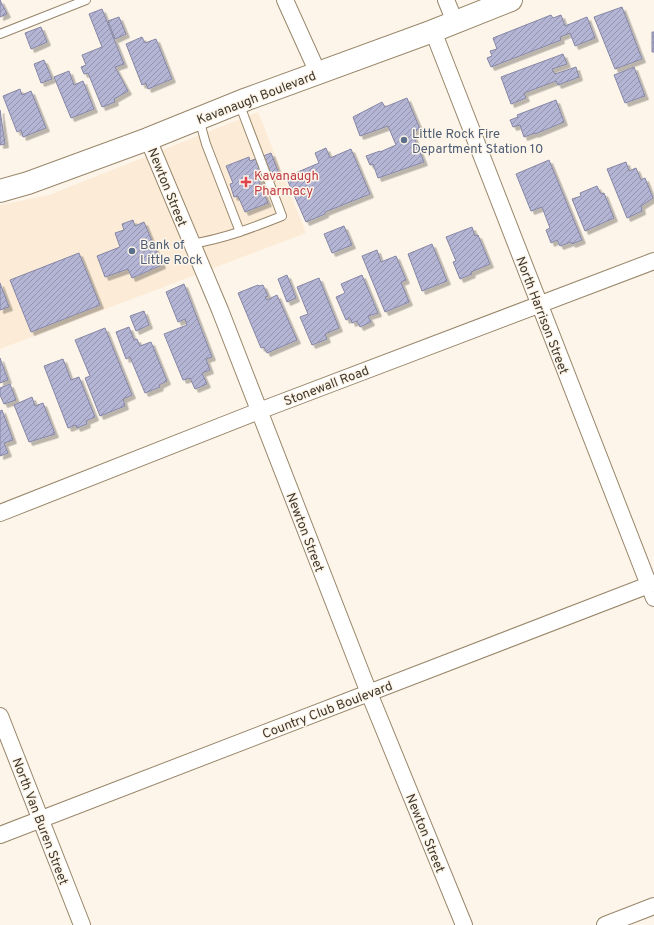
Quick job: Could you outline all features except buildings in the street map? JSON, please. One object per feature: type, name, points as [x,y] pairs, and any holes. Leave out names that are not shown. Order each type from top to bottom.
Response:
[{"type":"street","points":[[285,0],[318,73]]},
{"type":"street","points":[[446,0],[455,22]]},
{"type":"street","name":"Kavanaugh Boulevard","points":[[0,191],[28,183],[148,139],[238,103],[433,31],[511,0]]},
{"type":"street","name":"North Harrison Street","points":[[433,31],[538,304],[652,589]]},
{"type":"street","name":"Newton Street","points":[[148,139],[220,310],[369,693],[464,925]]},
{"type":"street","name":"Stonewall Road","points":[[0,513],[259,411],[654,260]]},
{"type":"street","name":"Country Club Boulevard","points":[[0,835],[369,693],[652,589]]},
{"type":"street","name":"North Van Buren Street","points":[[0,716],[82,925]]},
{"type":"street","points":[[605,925],[654,906]]},
{"type":"lane","points":[[0,34],[86,0]]},
{"type":"lane","points":[[191,244],[216,240],[282,216],[238,103]]},
{"type":"lane","points":[[199,119],[206,144],[240,232]]},
{"type":"shaded area","points":[[258,112],[306,233],[0,349],[0,205],[49,195]]},
{"type":"place","name":"Little Rock Fire Department Station 10","points":[[404,140]]},
{"type":"place","name":"Kavanaugh Pharmacy","points":[[246,182]]},
{"type":"place","name":"Bank of Little Rock","points":[[132,251]]}]
